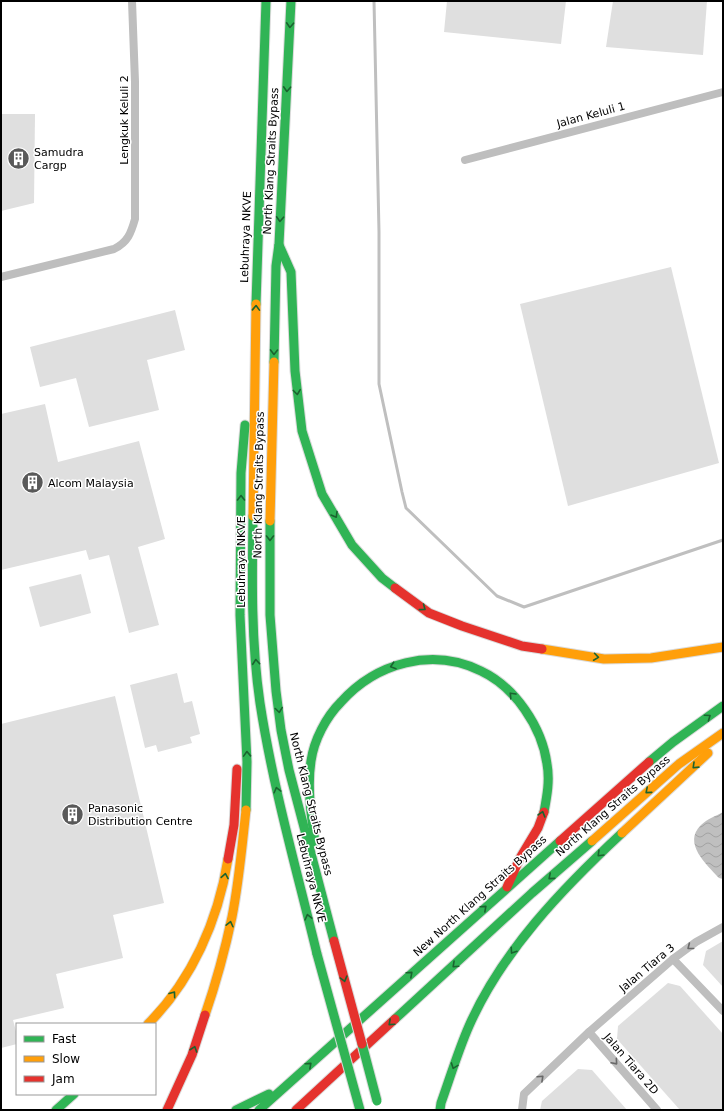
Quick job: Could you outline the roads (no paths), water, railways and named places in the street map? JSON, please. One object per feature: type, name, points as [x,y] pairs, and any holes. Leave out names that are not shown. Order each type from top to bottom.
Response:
[{"type":"highway","name":"Lebuhraya NKVE","points":[[266,1],[255,330],[252,591],[254,639],[260,694],[273,772],[317,954],[360,1110]]},
{"type":"highway","name":"North Klang Straits Bypass","points":[[291,1],[279,244],[276,266],[270,527],[270,615],[276,691],[286,757],[327,915]]},
{"type":"highway","points":[[279,244],[290,272],[294,371],[302,431],[322,494],[352,545],[382,578],[429,613],[462,626],[522,646],[604,659],[651,658],[723,647]]},
{"type":"highway","points":[[167,1110],[180,1085],[192,1055],[213,991],[232,918],[241,862],[247,769],[240,616],[241,473],[255,330]]},
{"type":"highway","points":[[379,1110],[327,915],[315,839],[310,781],[311,759],[326,722],[337,705],[360,683],[383,670],[397,665],[431,659],[447,661],[475,668],[488,674],[508,691],[521,705],[539,734],[545,752],[548,769],[546,798],[538,828],[521,855],[508,887]]},
{"type":"highway","points":[[149,1023],[160,1012],[187,975],[208,934],[224,884],[234,825],[243,662]]},
{"type":"highway","name":"New North Klang Straits Bypass","points":[[259,1110],[508,887],[673,742],[723,706]]},
{"type":"highway","name":"North Klang Straits Bypass","points":[[296,1110],[532,893],[668,774],[723,733]]},
{"type":"highway","points":[[440,1110],[441,1103],[469,1026],[491,985],[516,947],[549,906],[608,846],[723,739]]},
{"type":"highway","points":[[236,1110],[289,1083]]},
{"type":"highway","points":[[56,1110],[73,1095]]},
{"type":"street","name":"Lengkuk Keluli 2","points":[[1,277],[114,249],[122,245],[128,238],[136,218],[135,82],[132,1]]},
{"type":"street","name":"Jalan Keluli 1","points":[[465,160],[723,92]]},
{"type":"street","name":"Jalan Tiara 3","points":[[522,1110],[524,1094],[589,1032],[673,959],[696,942],[723,927]]},
{"type":"street","points":[[673,959],[723,1011]]},
{"type":"street","name":"Jalan Tiara 2D","points":[[589,1032],[657,1110]]},
{"type":"water","points":[[723,812],[723,879],[719,878],[708,867],[698,853],[694,839],[696,832],[701,825]]},
{"type":"waterway","points":[[374,1],[379,232],[379,384],[406,508],[497,596],[524,607],[723,540]]},
{"type":"place","name":"Samudra Cargp","points":[[18,158]]},
{"type":"place","name":"Alcom Malaysia","points":[[32,483]]},
{"type":"place","name":"Panasonic Distribution Centre","points":[[72,814]]}]
